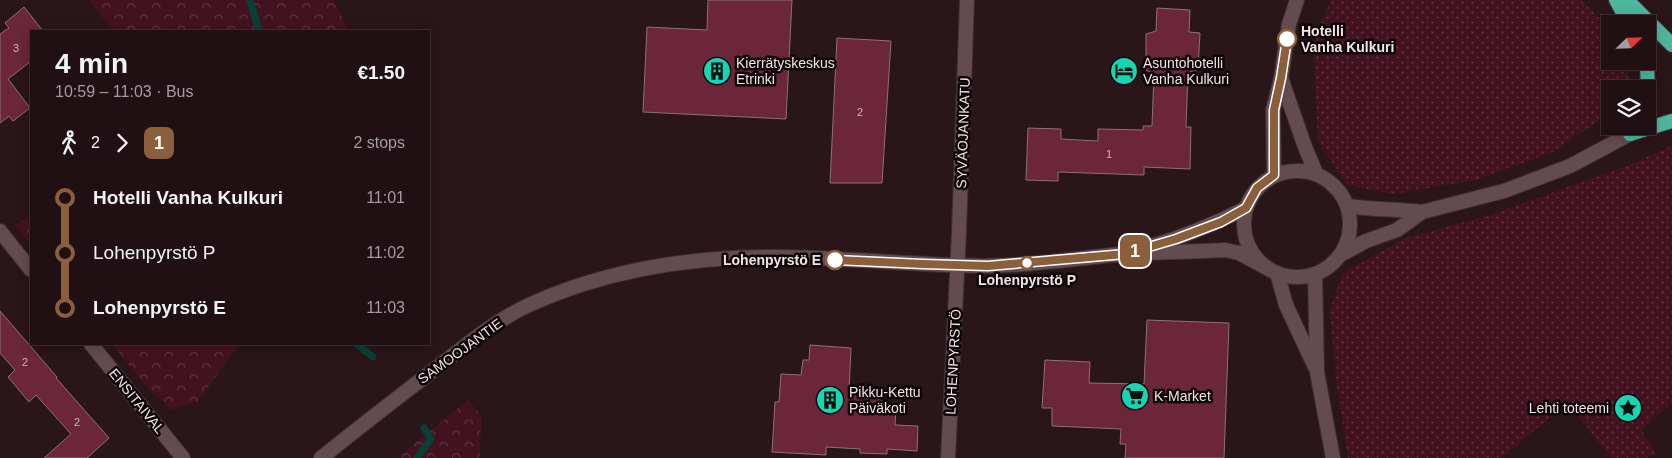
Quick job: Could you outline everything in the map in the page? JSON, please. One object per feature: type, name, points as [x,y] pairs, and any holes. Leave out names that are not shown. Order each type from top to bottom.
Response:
[{"type":"highway","points":[[1616,0],[1624,15]]},
{"type":"highway","points":[[1626,0],[1672,45]]},
{"type":"highway","points":[[1656,125],[1672,121]]},
{"type":"street","name":"SYVÄOJANKATU","points":[[958,265],[967,0]]},
{"type":"street","points":[[1274,175],[1274,110],[1289,24],[1297,0]]},
{"type":"street","points":[[1281,78],[1315,171],[1333,184],[1342,194],[1348,206],[1350,228],[1344,253]]},
{"type":"street","points":[[1271,270],[1300,277],[1314,274],[1335,263],[1344,253],[1366,241],[1397,230],[1422,212],[1504,191],[1570,166],[1623,135]]},
{"type":"street","points":[[1315,171],[1295,170],[1274,175],[1257,188],[1246,208],[1244,230],[1247,242],[1255,256],[1271,270],[1317,372]]},
{"type":"street","points":[[1348,206],[1372,210],[1400,209],[1422,212]]},
{"type":"street","name":"SAMOOJANTIE","points":[[1125,254],[1176,239],[1221,222],[1246,208]]},
{"type":"street","points":[[0,231],[30,269]]},
{"type":"street","name":"SAMOOJANTIE","points":[[321,458],[359,426],[492,326],[530,305],[570,289],[608,276],[646,268],[736,259],[780,257],[998,265],[1125,254],[1225,250],[1239,253],[1271,270]]},
{"type":"street","name":"LOHENPYRSTÖ","points":[[948,458],[958,265]]},
{"type":"street","points":[[1314,274],[1317,372],[1333,458]]},
{"type":"street","name":"ENSITAIVAL","points":[[92,345],[182,458]]},
{"type":"green space","points":[[89,0],[333,0],[348,30],[112,30]]},
{"type":"green space","points":[[1331,0],[1581,0],[1601,20],[1601,70],[1627,70],[1629,80],[1601,80],[1601,119],[1553,152],[1476,180],[1394,194],[1347,185],[1318,141],[1313,44]]},
{"type":"green space","points":[[1672,146],[1672,403],[1641,430],[1657,454],[1646,458],[1611,458],[1568,403],[1501,458],[1348,458],[1336,382],[1330,310],[1342,274],[1405,238],[1487,216],[1629,165]]},
{"type":"green space","points":[[30,215],[30,244],[15,226]]},
{"type":"green space","points":[[113,345],[239,345],[198,401],[172,410],[145,385]]},
{"type":"green space","points":[[468,400],[481,415],[480,458],[397,458]]},
{"type":"building","name":"Kierrätyskeskus Etrinki","points":[[708,0],[792,0],[786,119],[643,112],[647,27],[707,30]]},
{"type":"building","points":[[24,7],[42,30],[30,30],[30,62],[8,79],[30,108],[13,121],[9,116],[0,123],[0,34],[9,28],[5,23]]},
{"type":"building","points":[[1157,8],[1190,10],[1189,32],[1200,33],[1198,69],[1188,73],[1186,127],[1191,127],[1190,169],[1144,167],[1144,175],[1058,172],[1058,181],[1026,180],[1028,128],[1061,129],[1061,139],[1098,141],[1098,129],[1143,130],[1143,126],[1152,126],[1154,74],[1146,70],[1146,34],[1156,31]]},
{"type":"building","points":[[837,38],[891,41],[882,183],[830,183]]},
{"type":"building","points":[[0,311],[109,438],[87,458],[44,458],[71,434],[36,395],[29,402],[8,377],[15,370],[0,353]]},
{"type":"building","name":"K-Market","points":[[1147,320],[1229,323],[1224,458],[1125,458],[1126,444],[1120,444],[1121,429],[1052,426],[1052,408],[1042,408],[1045,360],[1090,362],[1089,383],[1144,384]]},
{"type":"building","name":"Pikku-Kettu Päiväkoti","points":[[810,345],[851,348],[849,391],[866,392],[896,409],[895,425],[918,426],[917,451],[887,449],[887,454],[860,453],[860,449],[826,447],[826,455],[772,452],[775,402],[779,402],[781,374],[801,375],[803,360],[809,360]]},
{"type":"waterway","points":[[250,0],[259,30]]},
{"type":"waterway","points":[[358,345],[373,357]]},
{"type":"waterway","points":[[417,458],[431,439],[424,428]]},
{"type":"bus line","name":"1","points":[[835,260],[988,266],[1125,254],[1176,239],[1221,222],[1246,208],[1257,188],[1274,175],[1274,110],[1287,39]]},
{"type":"place","name":"Hotelli Vanha Kulkuri","points":[[1287,39]]},
{"type":"place","name":"Kierrätyskeskus Etrinki","points":[[717,71]]},
{"type":"place","name":"Asuntohotelli Vanha Kulkuri","points":[[1124,71]]},
{"type":"place","name":"Lohenpyrstö E","points":[[835,260]]},
{"type":"place","name":"Lohenpyrstö P","points":[[1027,263]]},
{"type":"place","name":"K-Market","points":[[1135,396]]},
{"type":"place","name":"Pikku-Kettu Päiväkoti","points":[[830,400]]},
{"type":"place","name":"Lehti toteemi","points":[[1628,408]]}]
